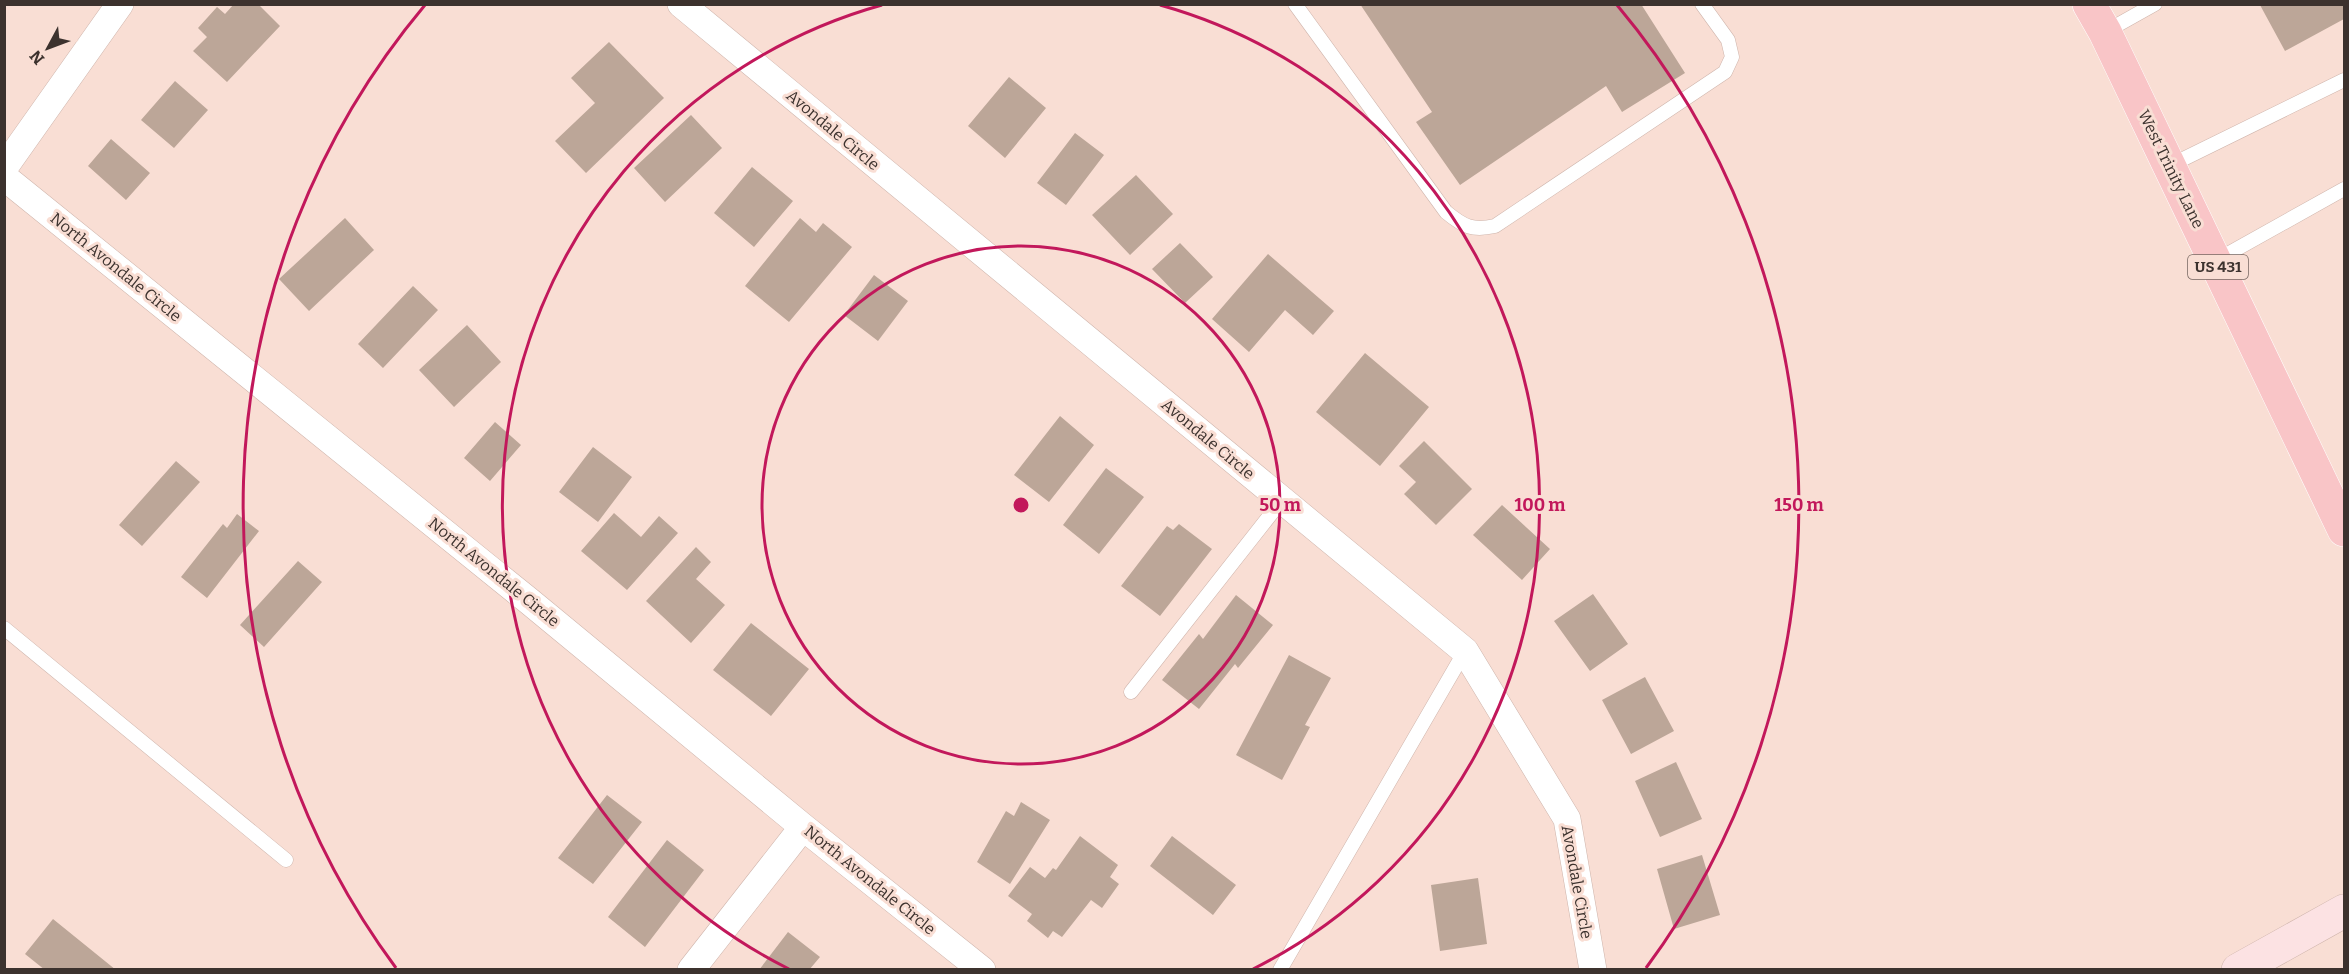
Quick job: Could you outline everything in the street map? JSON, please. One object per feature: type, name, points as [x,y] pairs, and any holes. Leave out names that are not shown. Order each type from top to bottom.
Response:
[{"type":"main road","name":"West Trinity Lane","points":[[2097,18],[2344,530]]},
{"type":"street","points":[[4,168],[120,4]]},
{"type":"street","name":"Avondale Circle","points":[[684,6],[1465,651],[1567,819],[1593,969]]},
{"type":"street","name":"North Avondale Circle","points":[[4,177],[520,593],[803,827],[982,969]]},
{"type":"street","points":[[691,969],[803,827]]},
{"type":"street","points":[[2238,969],[2344,911]]},
{"type":"lane","points":[[1295,4],[1446,212],[1460,224],[1479,230],[1495,226],[1725,72],[1732,57],[1728,40],[1702,4]]},
{"type":"lane","points":[[2097,18],[2155,4]]},
{"type":"lane","points":[[2169,166],[2344,80]]},
{"type":"lane","points":[[2215,261],[2344,189]]},
{"type":"lane","points":[[1131,692],[1282,500]]},
{"type":"lane","points":[[4,628],[286,860]]},
{"type":"lane","points":[[1280,969],[1465,651]]},
{"type":"building","points":[[234,4],[258,4],[280,26],[227,82],[193,51],[207,37],[198,28],[217,7],[225,14]]},
{"type":"building","points":[[1360,4],[1641,4],[1685,73],[1622,112],[1606,86],[1460,185],[1416,122],[1432,112]]},
{"type":"building","points":[[2260,5],[2344,5],[2344,19],[2285,51]]},
{"type":"building","points":[[609,42],[664,98],[586,173],[555,141],[595,103],[571,78]]},
{"type":"building","points":[[1009,77],[1046,108],[1005,158],[968,126]]},
{"type":"building","points":[[175,81],[208,110],[174,148],[141,120]]},
{"type":"building","points":[[691,115],[722,148],[665,202],[634,168]]},
{"type":"building","points":[[1075,133],[1104,155],[1066,205],[1037,183]]},
{"type":"building","points":[[111,139],[150,173],[126,200],[88,166]]},
{"type":"building","points":[[752,167],[793,201],[754,247],[714,213]]},
{"type":"building","points":[[1136,175],[1173,214],[1130,255],[1092,215]]},
{"type":"building","points":[[345,218],[374,250],[309,311],[279,279]]},
{"type":"building","points":[[800,218],[816,232],[823,223],[852,247],[789,322],[745,286]]},
{"type":"building","points":[[1180,243],[1213,277],[1185,303],[1152,269]]},
{"type":"building","points":[[1268,254],[1334,311],[1313,335],[1285,310],[1249,352],[1212,319]]},
{"type":"building","points":[[874,275],[908,301],[878,341],[844,315]]},
{"type":"building","points":[[413,286],[438,310],[383,368],[358,344]]},
{"type":"building","points":[[467,325],[501,362],[454,407],[419,370]]},
{"type":"building","points":[[1365,353],[1429,407],[1380,466],[1316,412]]},
{"type":"building","points":[[1060,416],[1094,445],[1049,502],[1014,475]]},
{"type":"building","points":[[495,422],[521,445],[490,481],[464,458]]},
{"type":"building","points":[[1424,441],[1472,489],[1436,525],[1404,494],[1416,482],[1399,466]]},
{"type":"building","points":[[593,447],[632,477],[598,522],[559,492]]},
{"type":"building","points":[[176,461],[200,482],[142,546],[119,525]]},
{"type":"building","points":[[1106,468],[1144,497],[1099,554],[1063,525]]},
{"type":"building","points":[[1502,505],[1550,549],[1522,580],[1473,535]]},
{"type":"building","points":[[614,513],[641,537],[659,516],[678,533],[627,590],[581,551]]},
{"type":"building","points":[[237,514],[259,531],[207,598],[181,577],[223,524],[227,528]]},
{"type":"building","points":[[1179,524],[1212,549],[1160,616],[1121,586],[1167,526],[1173,530]]},
{"type":"building","points":[[696,547],[711,562],[696,579],[725,605],[691,643],[646,601]]},
{"type":"building","points":[[298,561],[322,582],[264,647],[240,625]]},
{"type":"building","points":[[1593,594],[1628,644],[1590,671],[1554,621]]},
{"type":"building","points":[[1236,595],[1273,625],[1238,668],[1235,664],[1199,709],[1162,680],[1199,634],[1203,639]]},
{"type":"building","points":[[751,623],[809,669],[771,716],[713,670]]},
{"type":"building","points":[[1289,655],[1331,678],[1305,725],[1310,727],[1282,780],[1236,755]]},
{"type":"building","points":[[1645,677],[1674,731],[1631,754],[1602,700]]},
{"type":"building","points":[[1676,762],[1702,819],[1660,837],[1635,781]]},
{"type":"building","points":[[607,795],[642,822],[593,884],[558,858]]},
{"type":"building","points":[[1021,802],[1050,820],[1010,884],[977,862],[1006,811],[1014,816]]},
{"type":"building","points":[[1080,836],[1118,865],[1110,877],[1119,884],[1102,908],[1091,900],[1062,937],[1053,931],[1048,938],[1027,921],[1032,914],[1008,896],[1030,867],[1045,878],[1053,868],[1056,870]]},
{"type":"building","points":[[1172,836],[1236,885],[1213,915],[1150,866]]},
{"type":"building","points":[[667,840],[704,870],[645,947],[608,917]]},
{"type":"building","points":[[1702,855],[1720,915],[1674,929],[1657,869]]},
{"type":"building","points":[[1478,878],[1487,944],[1440,951],[1431,885]]},
{"type":"building","points":[[53,919],[116,970],[45,970],[25,954]]},
{"type":"building","points":[[788,932],[820,957],[809,970],[759,970]]}]
